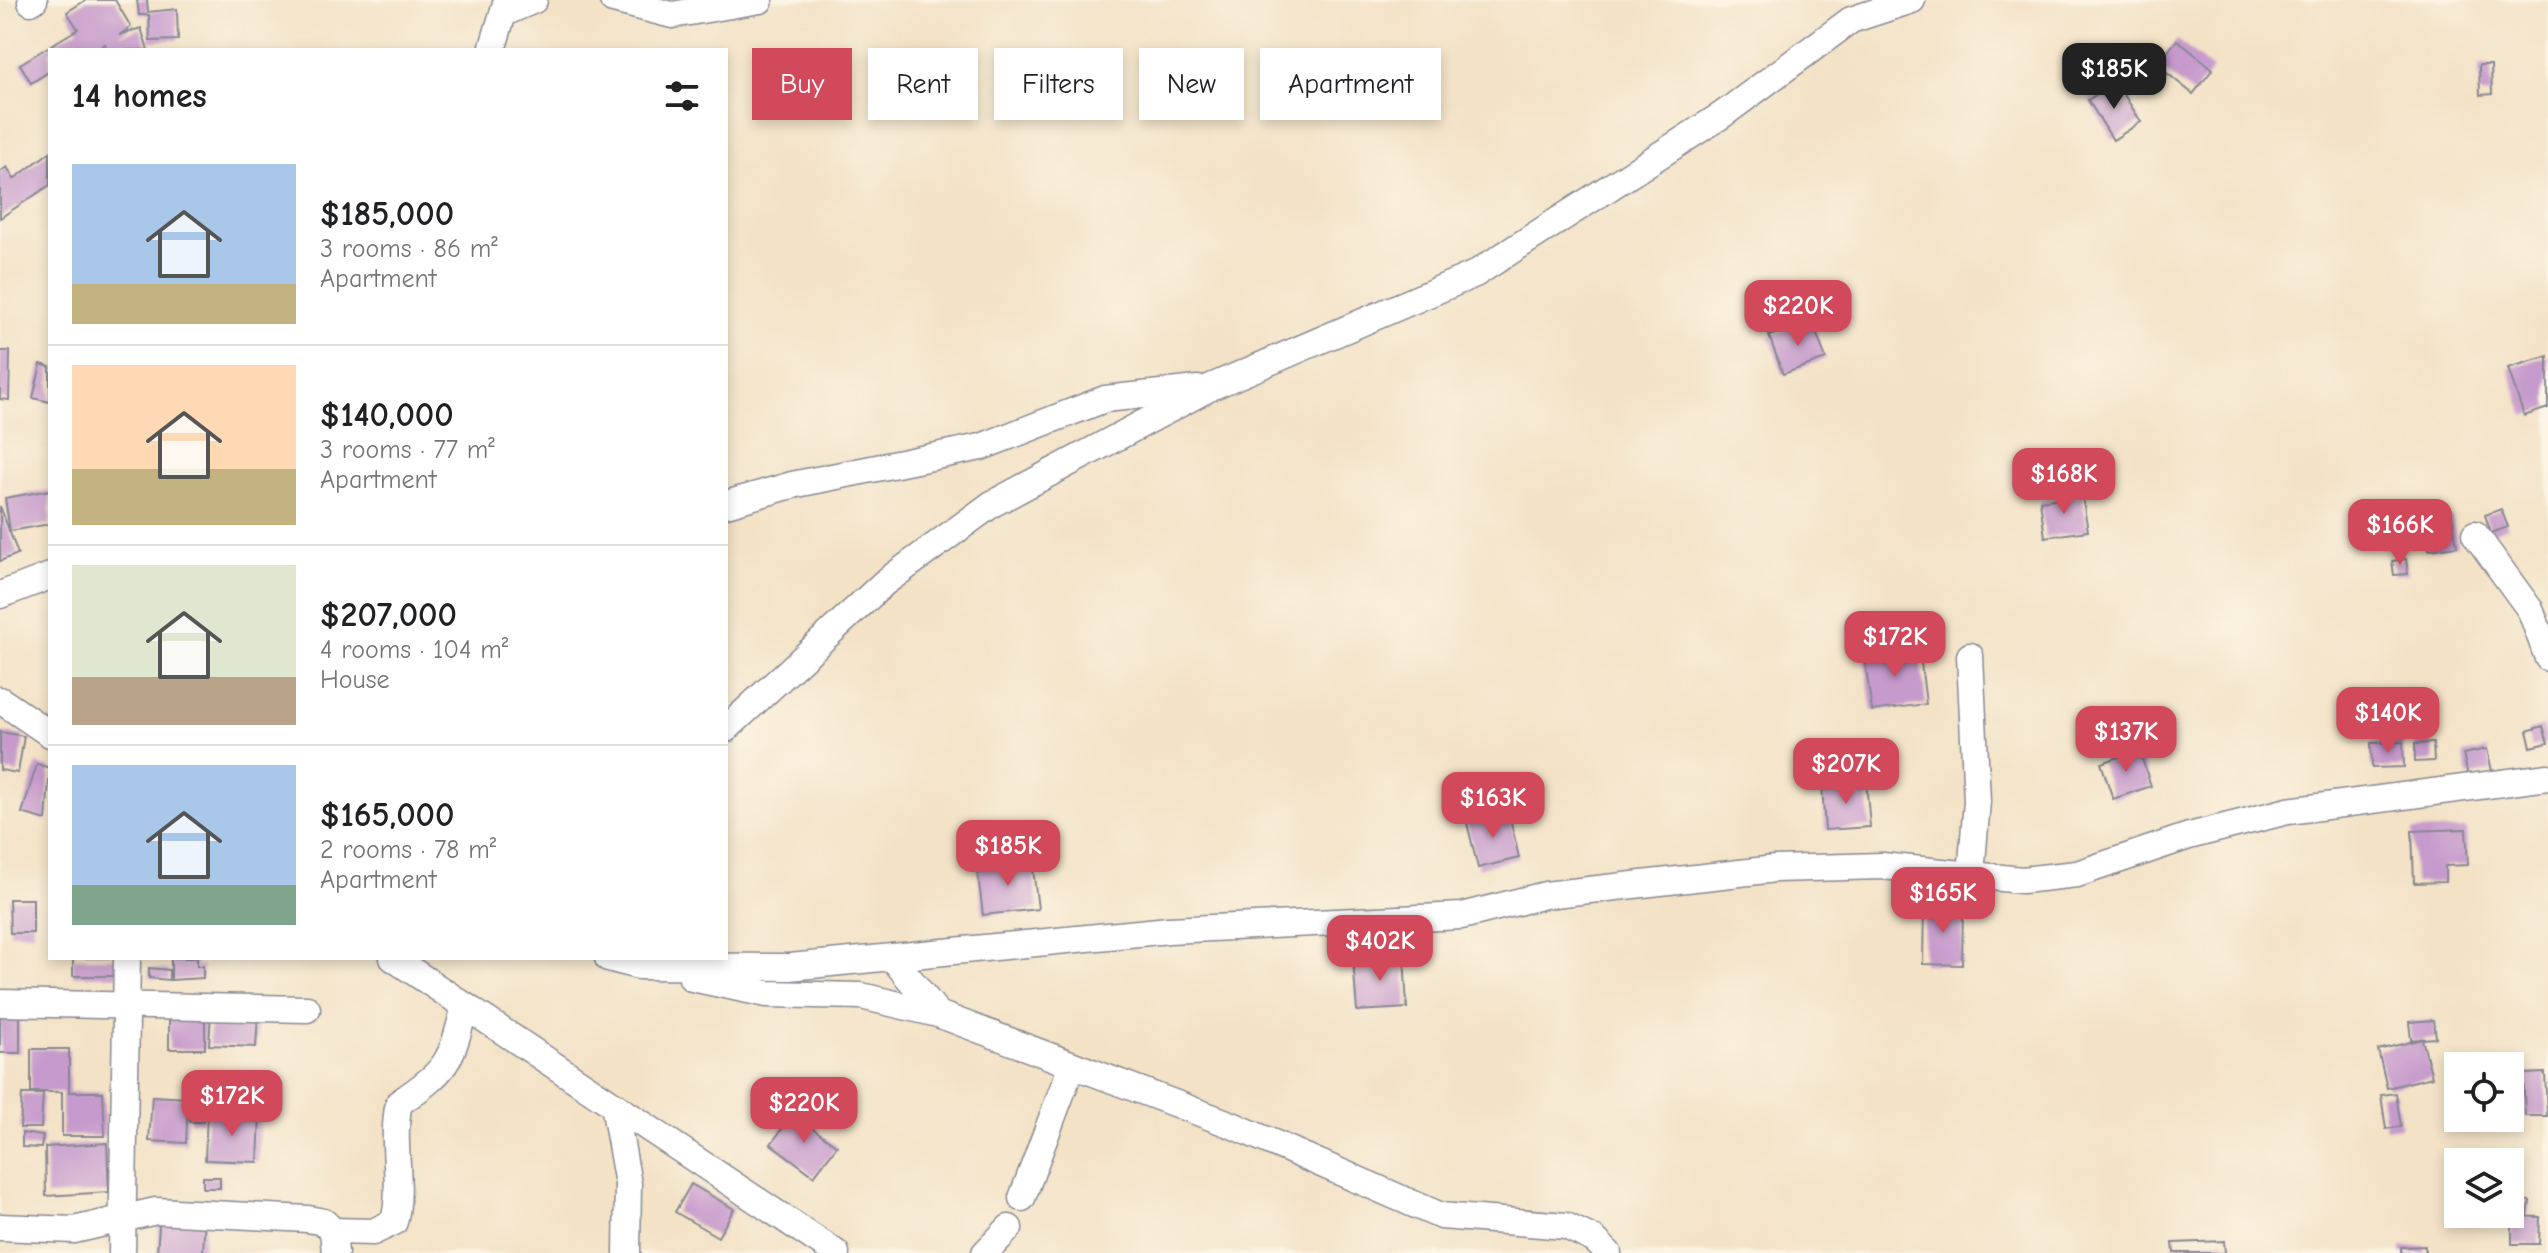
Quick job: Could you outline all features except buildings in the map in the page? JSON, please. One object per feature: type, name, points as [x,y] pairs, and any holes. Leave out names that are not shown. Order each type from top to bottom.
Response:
[{"type":"street","points":[[493,48],[506,7],[534,0]]},
{"type":"street","points":[[613,0],[672,15],[760,0]]},
{"type":"street","points":[[728,727],[884,583],[992,504],[1211,387],[1475,274],[1722,115],[1851,20],[1912,0]]},
{"type":"street","points":[[728,503],[792,485],[981,447],[1105,399],[1211,387]]},
{"type":"street","points":[[2475,534],[2531,611],[2548,658]]},
{"type":"street","points":[[0,595],[48,577]]},
{"type":"street","points":[[1970,656],[1977,801],[1971,875]]},
{"type":"street","points":[[0,700],[48,733]]},
{"type":"street","points":[[638,966],[790,967],[1169,930],[1462,916],[1545,895],[1775,869],[1882,866],[2022,880],[2077,874],[2189,836],[2288,811],[2548,777]]},
{"type":"street","points":[[892,957],[938,1014]]},
{"type":"street","points":[[122,1253],[127,960]]},
{"type":"street","points":[[396,960],[836,1253]]},
{"type":"street","points":[[616,960],[767,994],[861,996],[938,1014],[1232,1125],[1441,1216],[1566,1226],[1595,1240],[1608,1253]]},
{"type":"street","points":[[0,1003],[127,1008],[307,1009]]},
{"type":"street","points":[[0,1227],[74,1230],[123,1222],[156,1211],[308,1219],[324,1222],[334,1242],[373,1232],[394,1222],[399,1200],[395,1124],[399,1103],[428,1082],[452,1058],[465,1006]]},
{"type":"street","points":[[1022,1198],[1072,1065]]},
{"type":"street","points":[[614,1105],[628,1184],[627,1253]]},
{"type":"street","points":[[985,1253],[1009,1228]]}]
